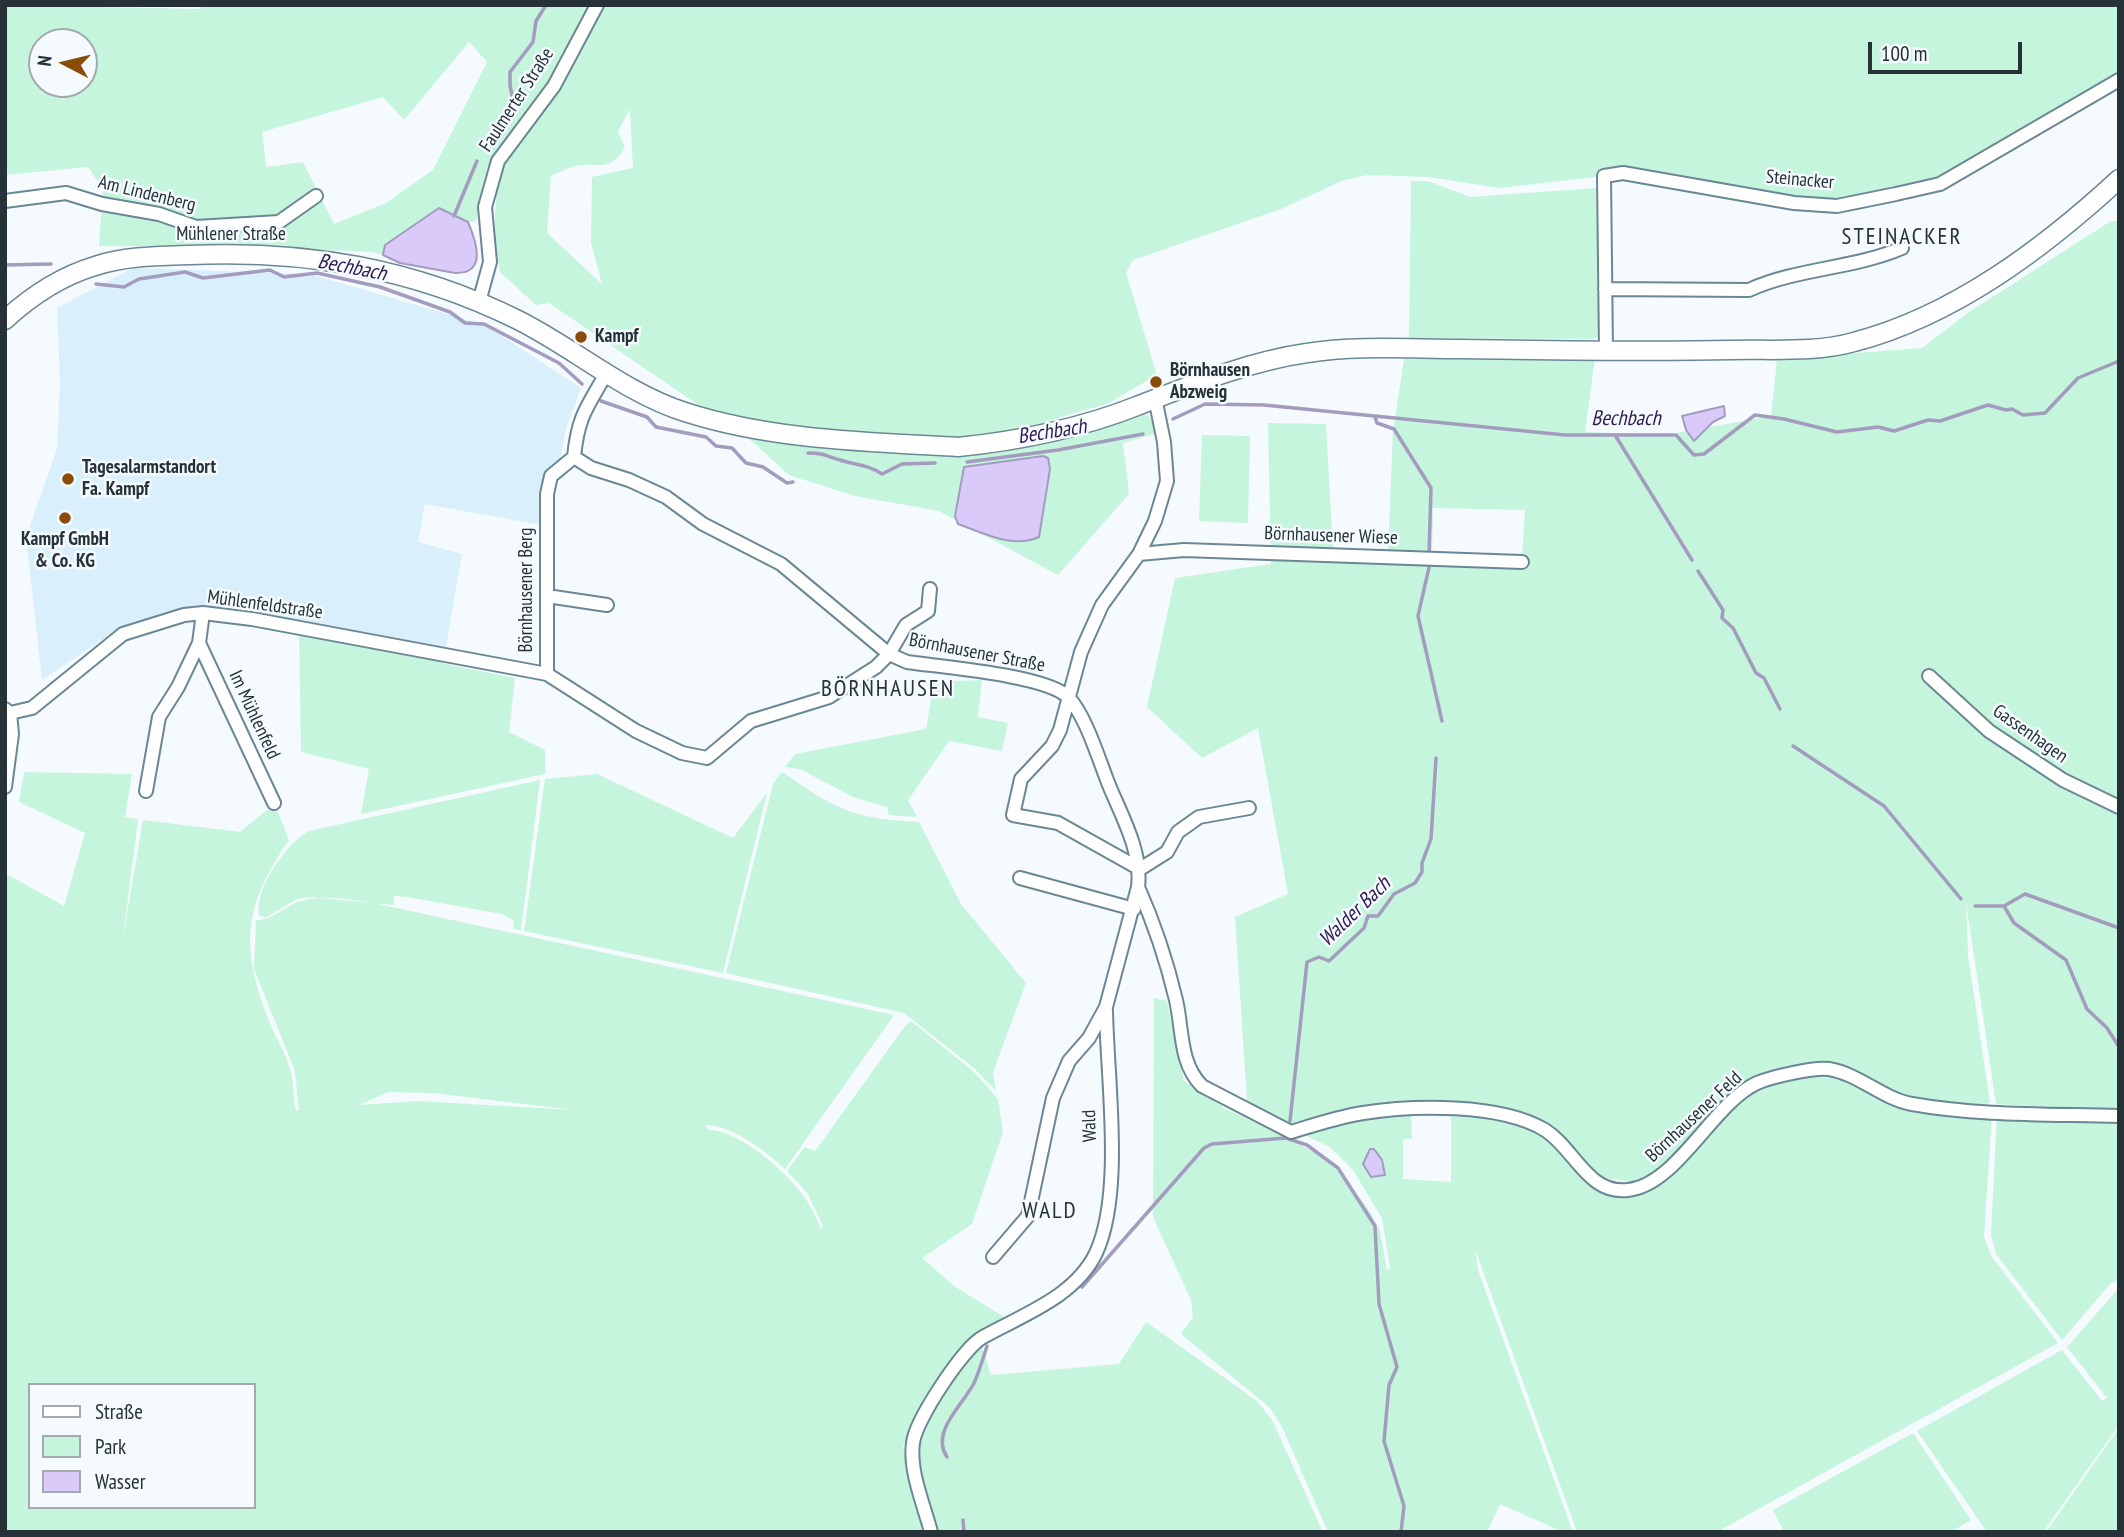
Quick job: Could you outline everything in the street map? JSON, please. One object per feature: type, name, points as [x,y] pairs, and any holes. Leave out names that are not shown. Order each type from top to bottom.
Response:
[{"type":"main road","points":[[1606,350],[1791,349],[1850,344],[1880,335],[1935,312],[1998,273],[2039,246],[2119,179]]},
{"type":"main road","name":"Mühlener Straße","points":[[5,320],[40,292],[96,265],[143,257],[255,252],[370,268],[479,302],[552,338],[611,374],[682,411],[713,420],[796,433],[958,447],[998,442],[1085,422],[1154,398],[1308,353],[1393,349],[1606,350]]},
{"type":"street","name":"Faulmerter Straße","points":[[479,302],[490,262],[485,207],[498,161],[554,86],[597,5]]},
{"type":"street","name":"Steinacker","points":[[1606,350],[1604,176],[1623,173],[1794,203],[1837,206],[1940,184],[2119,80]]},
{"type":"street","name":"Am Lindenberg","points":[[5,201],[66,193],[102,204],[159,214],[196,227],[279,222],[316,197]]},
{"type":"street","points":[[1605,289],[1749,290],[1766,282],[1875,260],[1902,248]]},
{"type":"street","points":[[574,457],[577,427],[588,401],[611,374]]},
{"type":"street","points":[[1140,869],[1058,823],[1013,815],[1021,779],[1052,746],[1060,730],[1081,652],[1102,605],[1139,554],[1155,521],[1167,481],[1164,442],[1154,398]]},
{"type":"street","name":"Börnhausener Berg","points":[[574,457],[551,476],[547,494],[547,674],[636,731],[682,753],[707,758],[751,721],[829,697],[876,667],[889,654]]},
{"type":"street","name":"Börnhausener Straße","points":[[574,457],[591,468],[628,480],[666,497],[703,524],[781,564],[889,654],[907,662],[1026,679],[1046,685],[1068,697]]},
{"type":"street","name":"Börnhausener Wiese","points":[[1139,554],[1184,550],[1522,562]]},
{"type":"street","points":[[889,654],[906,625],[928,611],[930,589]]},
{"type":"street","points":[[547,596],[607,605]]},
{"type":"street","points":[[146,790],[159,717],[178,687],[199,643],[203,613]]},
{"type":"street","name":"Mühlenfeldstraße","points":[[8,711],[32,708],[123,634],[184,615],[203,613],[252,619],[547,674]]},
{"type":"street","name":"Im Mühlenfeld","points":[[199,643],[274,803]]},
{"type":"street","name":"Gassenhagen","points":[[1929,676],[1989,732],[2063,780],[2119,807]]},
{"type":"street","points":[[1068,697],[1079,713],[1119,807],[1140,869],[1134,909],[1106,1007]]},
{"type":"street","points":[[5,787],[12,734],[8,711]]},
{"type":"street","points":[[1140,869],[1167,852],[1178,832],[1199,817],[1249,808]]},
{"type":"street","points":[[1020,878],[1134,909]]},
{"type":"street","name":"Börnhausener Feld","points":[[1138,887],[1176,1000],[1184,1053],[1193,1077],[1202,1086],[1291,1132],[1363,1113],[1471,1109],[1519,1120],[1546,1131],[1591,1179],[1605,1186],[1627,1191],[1651,1183],[1684,1153],[1731,1103],[1756,1084],[1787,1075],[1828,1069],[1909,1104],[2119,1116]]},
{"type":"street","name":"Wald","points":[[993,1257],[1028,1216],[1053,1097],[1069,1061],[1089,1038],[1106,1007]]},
{"type":"street","name":"Wald","points":[[931,1532],[913,1458],[913,1441],[951,1374],[978,1340],[1068,1289],[1095,1255],[1109,1219],[1111,1180],[1106,1007]]},
{"type":"shaded area","name":"Kampf GmbH & Co. KG","points":[[133,268],[310,274],[485,325],[581,388],[566,429],[547,526],[425,504],[418,542],[462,554],[445,652],[201,605],[120,628],[42,680],[26,537],[57,449],[60,384],[57,308]]},
{"type":"green space","points":[[5,5],[201,9],[201,5],[592,5],[556,71],[487,169],[476,221],[468,222],[438,208],[385,245],[383,255],[373,252],[258,247],[99,246],[103,189],[88,167],[5,175]],"holes":[[[469,42],[487,62],[433,170],[386,203],[334,224],[303,162],[266,167],[262,132],[383,97],[404,120]]]},
{"type":"green space","points":[[604,5],[2119,5],[2119,76],[1940,184],[1837,206],[1604,176],[1500,188],[1428,177],[1368,175],[1344,180],[1281,209],[1133,260],[1126,273],[1157,375],[1107,404],[1050,420],[1053,436],[1127,414],[1148,415],[1158,433],[1123,443],[1129,494],[1058,575],[939,511],[855,496],[789,475],[754,443],[549,303],[536,305],[500,272],[494,236],[497,182],[504,160]],"holes":[[[630,109],[633,168],[592,177],[591,243],[602,284],[547,233],[551,176],[581,165],[608,164],[619,156],[625,147],[618,131]]]},
{"type":"green space","points":[[1411,181],[1428,181],[1470,197],[1596,188],[1600,335],[1594,339],[1409,338]]},
{"type":"green space","points":[[2111,221],[2119,221],[2119,1111],[1996,1104],[1966,902],[1968,955],[1990,1103],[1967,1106],[1904,1097],[1834,1067],[1795,1068],[1764,1073],[1744,1082],[1679,1150],[1650,1174],[1632,1182],[1598,1177],[1547,1126],[1397,1104],[1356,1108],[1295,1126],[1247,1101],[1235,917],[1288,894],[1258,728],[1202,758],[1147,707],[1175,578],[1271,564],[1268,423],[1326,424],[1333,550],[1388,552],[1393,432],[1404,359],[1595,358],[1585,432],[1665,435],[1771,416],[1777,359],[1922,348],[1969,312]],"holes":[[[1433,508],[1525,510],[1522,557],[1432,554]]]},
{"type":"green space","points":[[1202,435],[1250,436],[1248,523],[1199,521]]},
{"type":"green space","points":[[299,631],[445,659],[445,664],[515,678],[509,732],[545,750],[545,774],[361,814],[369,769],[301,752]]},
{"type":"green space","points":[[982,680],[978,717],[1008,723],[1002,751],[949,741],[908,800],[917,817],[889,815],[887,807],[853,797],[800,769],[785,767],[795,754],[926,729],[934,682]]},
{"type":"green space","points":[[24,772],[132,774],[125,817],[138,819],[123,938],[143,820],[240,832],[272,806],[278,812],[289,840],[274,863],[255,906],[250,947],[253,969],[259,993],[289,1066],[296,1111],[299,1110],[295,1071],[254,969],[256,920],[269,918],[298,902],[319,898],[381,905],[894,1015],[785,1169],[738,1134],[705,1125],[708,1130],[734,1137],[749,1145],[777,1167],[807,1201],[822,1230],[823,1226],[808,1194],[787,1171],[805,1147],[815,1151],[906,1025],[911,1021],[974,1072],[998,1099],[1003,1132],[972,1224],[922,1258],[954,1286],[1004,1317],[952,1358],[917,1413],[903,1447],[925,1532],[5,1532],[5,873],[64,906],[85,833],[19,802]],"holes":[[[388,1092],[433,1093],[574,1110],[418,1101],[359,1105]]]},
{"type":"green space","points":[[782,772],[846,810],[876,818],[919,822],[961,904],[1026,983],[993,1072],[996,1091],[975,1069],[904,1013],[726,973],[773,784]]},
{"type":"green space","points":[[597,774],[733,838],[767,793],[723,973],[524,931],[545,779]]},
{"type":"green space","points":[[540,780],[521,930],[514,929],[513,920],[502,914],[394,896],[394,905],[308,897],[297,899],[265,918],[259,915],[262,893],[274,868],[291,845],[309,831]]},
{"type":"green space","points":[[1154,998],[1167,1001],[1184,1081],[1226,1109],[1289,1138],[1331,1162],[1367,1207],[1380,1230],[1387,1271],[1390,1267],[1382,1218],[1353,1170],[1330,1147],[1300,1133],[1365,1117],[1411,1114],[1412,1139],[1403,1139],[1403,1179],[1451,1182],[1451,1113],[1487,1114],[1513,1119],[1536,1129],[1557,1146],[1591,1182],[1652,1186],[1734,1104],[1758,1086],[1788,1077],[1827,1072],[1909,1106],[1992,1113],[1984,1237],[1992,1257],[2058,1343],[1717,1532],[1577,1532],[1475,1249],[1478,1270],[1573,1532],[1563,1532],[1500,1504],[1487,1532],[1328,1532],[1282,1427],[1270,1408],[1181,1334],[1193,1317],[1191,1300],[1153,1217]]},
{"type":"green space","points":[[1997,1113],[2119,1118],[2119,1279],[2111,1283],[2062,1340],[1996,1254],[1991,1235]]},
{"type":"green space","points":[[2119,1288],[2119,1425],[2043,1532],[1987,1532],[1917,1431],[2062,1350],[2102,1401],[2107,1398],[2067,1347]]},
{"type":"green space","points":[[1146,1322],[1257,1401],[1272,1420],[1323,1532],[936,1532],[918,1468],[917,1441],[924,1421],[981,1344],[991,1375],[1119,1364]]},
{"type":"green space","points":[[2119,1428],[2119,1532],[2046,1532]]},
{"type":"green space","points":[[1913,1433],[1971,1520],[1951,1532],[1784,1532],[1773,1510]]},
{"type":"water","points":[[439,208],[468,222],[477,255],[472,268],[455,273],[400,263],[383,255],[385,245]]},
{"type":"water","points":[[1724,406],[1725,416],[1713,422],[1694,441],[1686,430],[1682,416]]},
{"type":"water","points":[[1043,456],[1048,458],[1050,469],[1039,537],[1008,541],[958,524],[955,516],[964,467]]},
{"type":"water","points":[[1370,1149],[1374,1149],[1382,1160],[1385,1175],[1371,1177],[1363,1164]]},
{"type":"waterway","points":[[484,145],[497,123],[515,108],[510,72],[533,42],[536,21],[546,5]]},
{"type":"waterway","points":[[454,216],[477,161]]},
{"type":"waterway","name":"Bechbach","points":[[5,265],[51,264]]},
{"type":"waterway","name":"Bechbach","points":[[96,284],[124,287],[139,279],[185,272],[203,278],[270,270],[284,277],[317,273],[380,287],[450,312],[465,323],[484,324],[559,363],[582,384]]},
{"type":"waterway","name":"Bechbach","points":[[1173,419],[1205,404],[1264,405],[1565,435],[1676,435],[1694,455],[1704,454],[1755,415],[1837,432],[1878,427],[1894,431],[1928,420],[1940,421],[1988,405],[2012,409],[2023,415],[2045,413],[2078,378],[2119,361]]},
{"type":"waterway","name":"Bechbach","points":[[601,401],[647,417],[656,427],[706,437],[716,446],[732,448],[746,463],[763,467],[787,483],[793,482]]},
{"type":"waterway","name":"Walder Bach","points":[[1375,417],[1377,423],[1394,429],[1431,488],[1429,554]]},
{"type":"waterway","name":"Bechbach","points":[[967,462],[1058,450],[1143,434]]},
{"type":"waterway","points":[[1615,435],[1692,560]]},
{"type":"waterway","name":"Bechbach","points":[[808,453],[866,466],[882,474],[902,464],[935,463]]},
{"type":"waterway","name":"Walder Bach","points":[[1430,563],[1418,616],[1442,721]]},
{"type":"waterway","points":[[1698,571],[1723,610],[1722,618],[1733,628],[1756,673],[1764,678],[1780,709]]},
{"type":"waterway","points":[[1793,746],[1884,806],[1961,899]]},
{"type":"waterway","name":"Walder Bach","points":[[1290,1121],[1307,962],[1319,957],[1329,961],[1364,928],[1368,916],[1378,916],[1394,894],[1415,883],[1422,872],[1422,863],[1431,839],[1436,758]]},
{"type":"waterway","points":[[1975,906],[2004,906],[2025,894],[2119,928]]},
{"type":"waterway","points":[[2004,906],[2014,923],[2066,960],[2087,1009],[2107,1028],[2119,1047]]},
{"type":"waterway","points":[[1082,1287],[1204,1148],[1212,1144],[1286,1138],[1307,1145],[1338,1168],[1375,1226],[1379,1304],[1397,1367],[1389,1385],[1384,1441],[1404,1506],[1401,1532]]},
{"type":"waterway","name":"Walder Bach","points":[[947,1457],[942,1438],[945,1428],[974,1383],[987,1346]]},
{"type":"waterway","name":"Walder Bach","points":[[963,1520],[964,1532]]},
{"type":"place","name":"Kampf","points":[[581,337]]},
{"type":"place","name":"Börnhausen Abzweig","points":[[1156,382]]},
{"type":"place","name":"Tagesalarmstandort Fa. Kampf","points":[[68,479]]},
{"type":"place","name":"Kampf GmbH & Co. KG","points":[[65,518]]},
{"type":"district","name":"STEINACKER","points":[[1902,237]]},
{"type":"district","name":"BÖRNHAUSEN","points":[[888,689]]},
{"type":"district","name":"WALD","points":[[1050,1211]]}]
